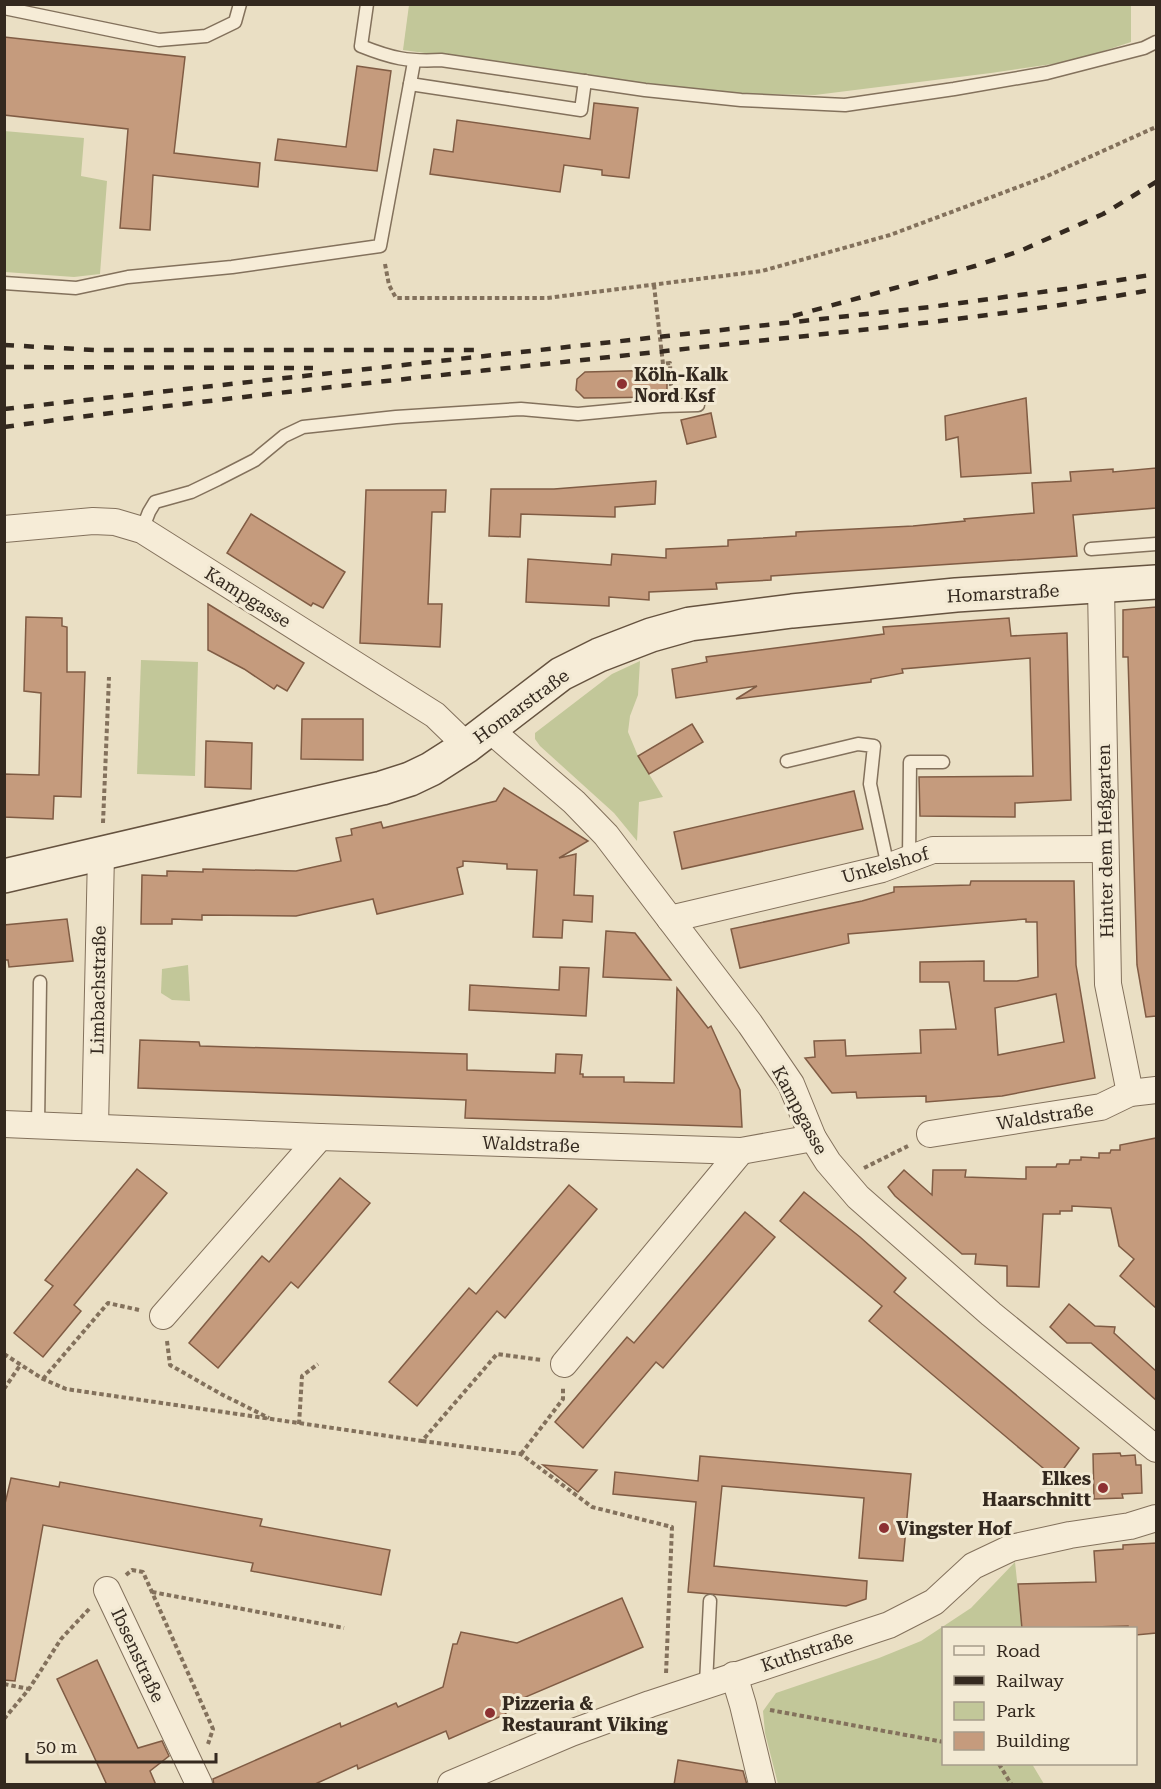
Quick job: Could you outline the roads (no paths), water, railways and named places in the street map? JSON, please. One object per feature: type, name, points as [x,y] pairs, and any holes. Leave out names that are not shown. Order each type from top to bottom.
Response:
[{"type":"street","name":"Kampgasse","points":[[4,529],[93,521],[115,522],[142,530],[435,715],[478,737],[595,822],[750,1024],[791,1084],[813,1138],[828,1162],[858,1197],[991,1314],[1156,1449]]},
{"type":"street","name":"Homarstraße","points":[[4,876],[382,788],[410,779],[431,769],[478,737],[561,674],[599,655],[651,634],[690,624],[792,610],[944,596],[1156,582]]},
{"type":"street","name":"Hinter dem Heßgarten","points":[[1101,587],[1108,984],[1130,1093]]},
{"type":"street","name":"Unkelshof","points":[[670,919],[898,863],[933,850],[1104,849]]},
{"type":"street","name":"Limbachstraße","points":[[95,1127],[101,854]]},
{"type":"street","name":"Waldstraße","points":[[930,1134],[1101,1107],[1130,1093],[1156,1090]]},
{"type":"street","name":"Waldstraße","points":[[4,1124],[741,1151],[813,1138]]},
{"type":"street","points":[[164,1316],[320,1137]]},
{"type":"street","points":[[564,1364],[741,1151]]},
{"type":"street","name":"Kuthstraße","points":[[452,1785],[571,1733],[664,1698],[889,1625],[934,1602],[973,1566],[1011,1548],[1070,1534],[1130,1526],[1156,1518]]},
{"type":"street","name":"Ibsenstraße","points":[[107,1590],[197,1781]]},
{"type":"street","points":[[734,1675],[762,1785]]},
{"type":"lane","points":[[4,8],[159,40],[206,36],[235,21],[240,4]]},
{"type":"lane","points":[[367,4],[361,45],[384,55],[414,62],[441,60],[741,100],[845,105],[1047,73],[1144,48],[1156,42]]},
{"type":"lane","points":[[4,283],[76,288],[128,277],[243,266],[380,246],[414,62]]},
{"type":"lane","points":[[410,84],[581,110],[585,81]]},
{"type":"lane","points":[[142,530],[148,512],[155,502],[190,492],[218,479],[255,460],[284,436],[303,427],[396,417],[521,409],[578,414],[698,405]]},
{"type":"lane","points":[[1091,549],[1156,544]]},
{"type":"lane","points":[[787,761],[858,744],[874,746],[870,784],[898,863]]},
{"type":"lane","points":[[898,863],[910,762],[943,762]]},
{"type":"lane","points":[[38,1125],[40,982]]},
{"type":"lane","points":[[706,1684],[710,1601]]},
{"type":"railway","points":[[793,316],[975,266],[1020,251],[1103,214],[1156,182]]},
{"type":"railway","points":[[4,409],[930,307],[1156,274]]},
{"type":"railway","points":[[4,427],[275,393],[943,321],[1156,289]]},
{"type":"railway","points":[[4,345],[95,350],[477,350]]},
{"type":"railway","points":[[4,367],[313,368]]},
{"type":"place","name":"Köln-Kalk Nord Ksf","points":[[622,384]]},
{"type":"place","name":"Elkes Haarschnitt","points":[[1103,1488]]},
{"type":"place","name":"Vingster Hof","points":[[884,1528]]},
{"type":"place","name":"Pizzeria & Restaurant Viking","points":[[490,1713]]}]
